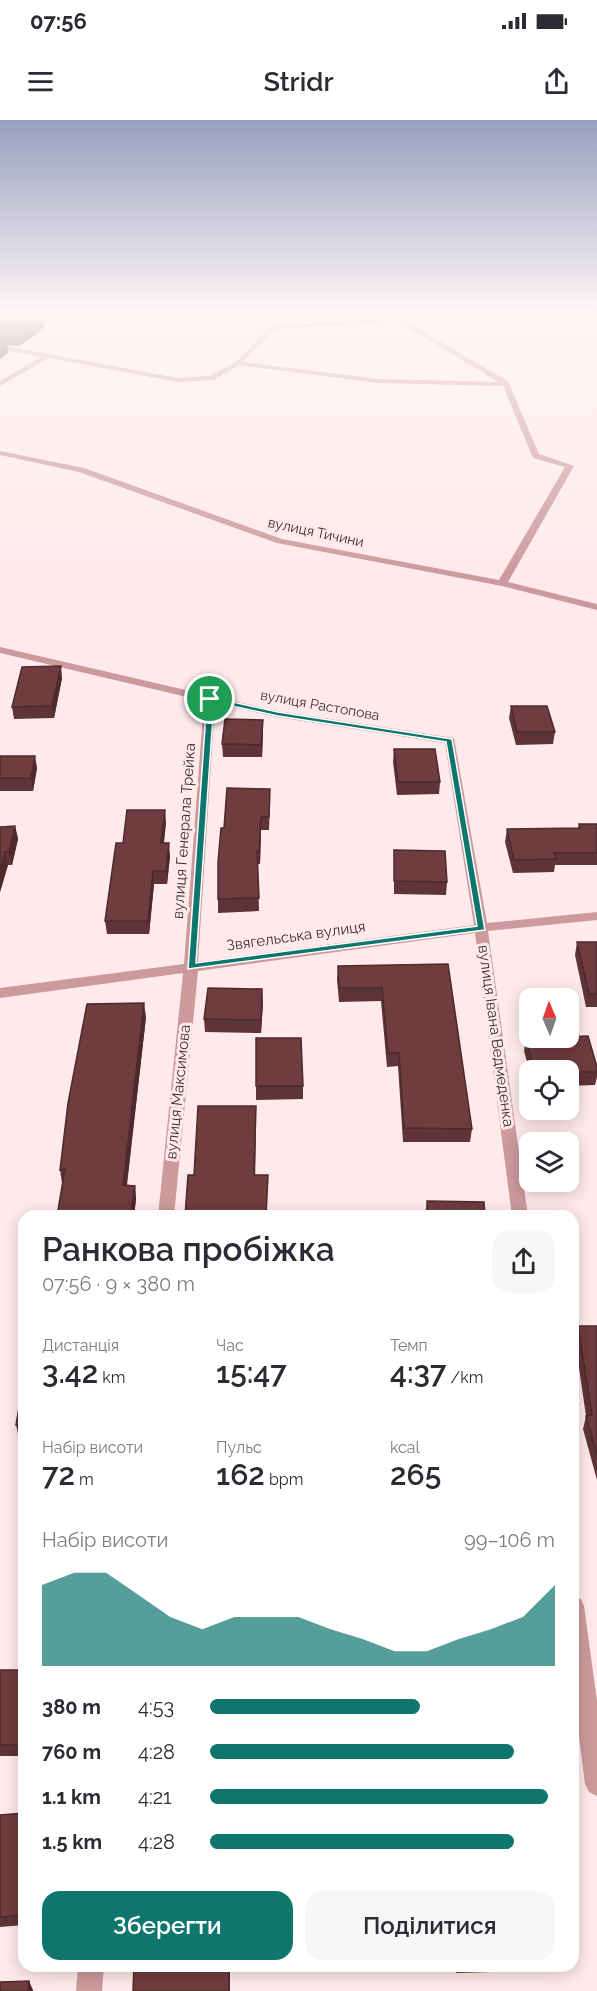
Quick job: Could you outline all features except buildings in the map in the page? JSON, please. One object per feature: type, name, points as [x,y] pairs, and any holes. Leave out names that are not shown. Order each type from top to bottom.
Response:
[{"type":"street","points":[[502,583],[570,466],[536,456],[513,400]]},
{"type":"street","name":"вулиця Тичини","points":[[0,453],[81,471],[280,541],[502,583],[597,607]]},
{"type":"street","name":"вулиця Растопова","points":[[0,650],[278,714],[450,740],[482,928]]},
{"type":"street","name":"вулиця Генерала Трейка","points":[[191,967],[210,699]]},
{"type":"street","name":"Звягельська вулиця","points":[[0,993],[482,928],[597,916]]},
{"type":"street","name":"вулиця Івана Ведмеденка","points":[[482,928],[519,1210]]},
{"type":"street","name":"вулиця Максимова","points":[[167,1210],[191,967]]},
{"type":"street","points":[[579,1650],[597,1784]]},
{"type":"street","points":[[89,1991],[91,1972]]},
{"type":"route","points":[[210,699],[278,714],[450,740],[482,928],[191,967],[210,699]]}]
